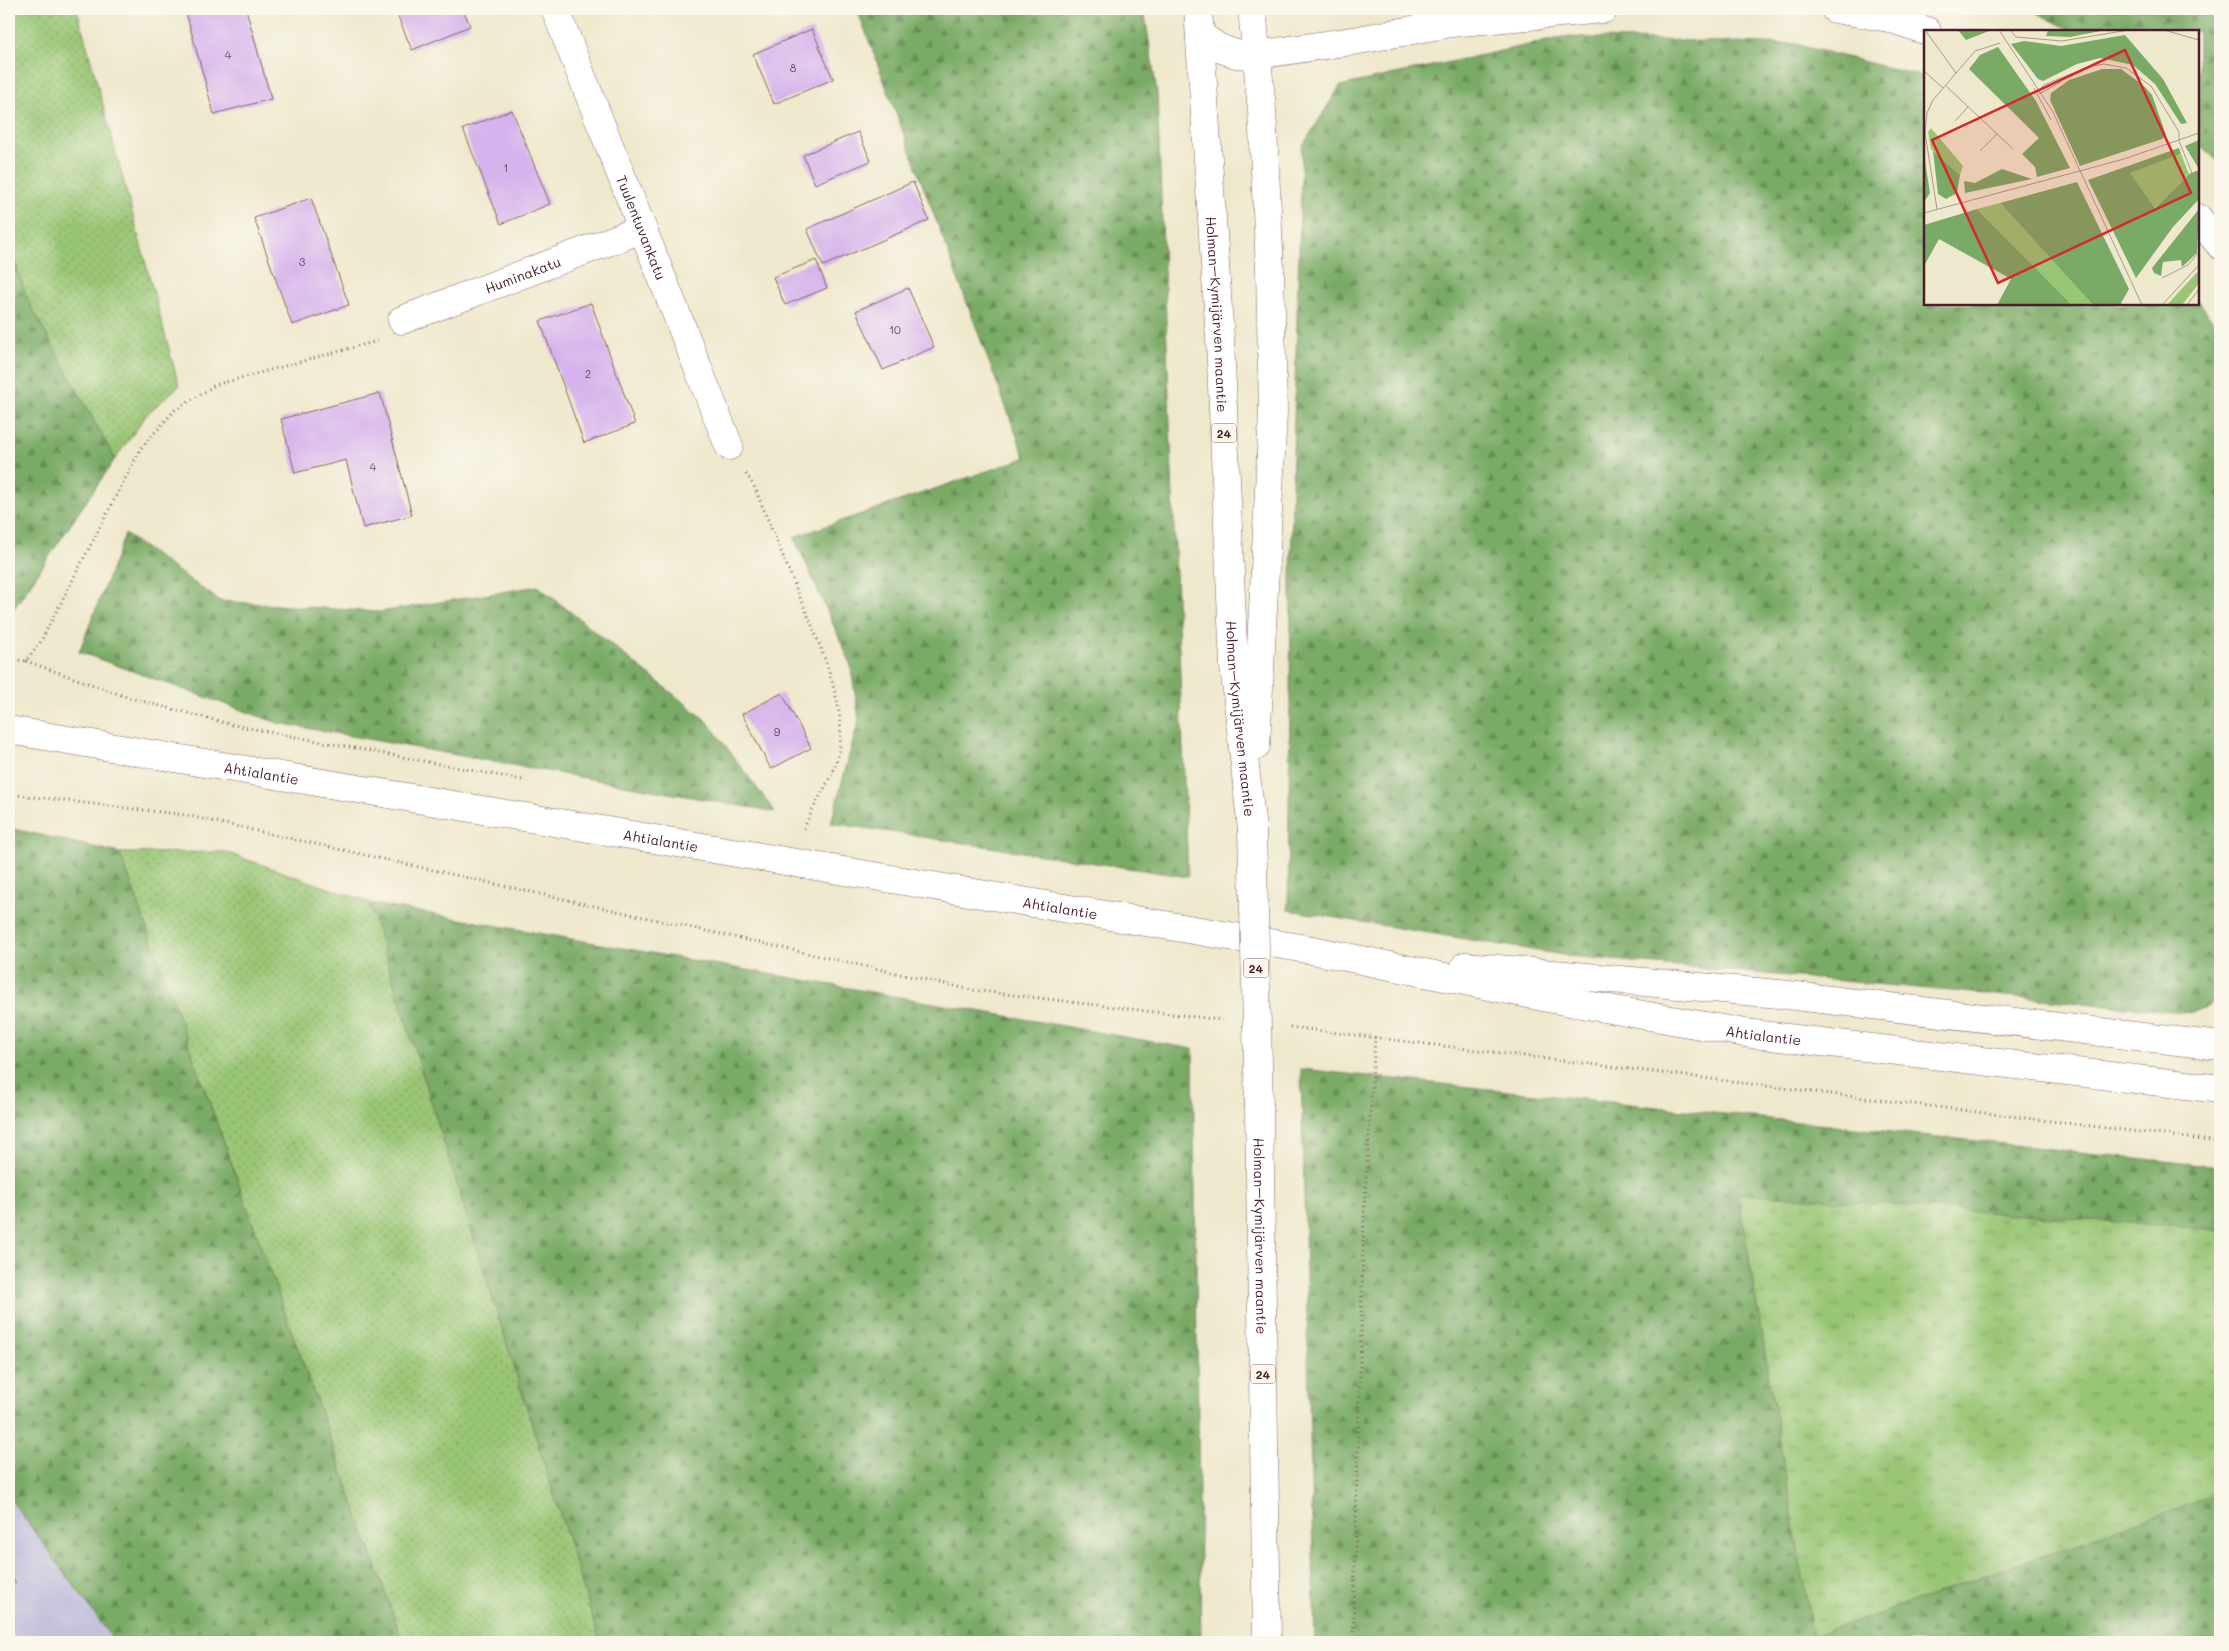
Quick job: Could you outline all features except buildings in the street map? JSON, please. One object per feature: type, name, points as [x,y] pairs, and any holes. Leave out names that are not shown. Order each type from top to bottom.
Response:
[{"type":"main road","name":"Tuulentuvankatu","points":[[555,9],[729,446]]},
{"type":"main road","name":"Holman–Kymijärven maantie","points":[[1198,9],[1220,339],[1234,666],[1252,830]]},
{"type":"main road","points":[[1217,9],[1200,35],[1219,48],[1236,54],[1257,56],[1450,23],[1604,9]]},
{"type":"main road","name":"Holman–Kymijärven maantie","points":[[1252,9],[1262,110],[1270,270],[1273,412],[1252,830],[1259,1106],[1267,1642]]},
{"type":"main road","points":[[1835,9],[1890,18],[1924,30]]},
{"type":"main road","points":[[2199,219],[2220,244]]},
{"type":"main road","name":"Huminakatu","points":[[402,320],[642,229]]},
{"type":"main road","name":"Ahtialantie","points":[[9,730],[1312,950],[1554,1000],[1745,1033],[2220,1089]]},
{"type":"main road","name":"Ahtialantie","points":[[1312,950],[1778,994],[2220,1046]]},
{"type":"path","points":[[26,660],[45,635],[141,448],[175,410],[215,385],[375,343],[402,320]]},
{"type":"path","points":[[729,446],[754,486],[823,652],[839,711],[840,746],[830,776],[810,812],[792,861]]},
{"type":"path","points":[[9,658],[26,660],[130,698],[233,725],[532,781]]},
{"type":"path","points":[[9,794],[185,815],[972,990],[1232,1021]]},
{"type":"path","points":[[1289,1027],[1375,1036],[2220,1142]]},
{"type":"path","points":[[1353,1642],[1364,1213],[1375,1036]]},
{"type":"shaded area","points":[[9,1497],[115,1642],[9,1642]]},
{"type":"green space","points":[[9,9],[77,9],[179,386],[148,413],[115,459],[28,301],[9,246]]},
{"type":"green space","points":[[857,9],[1144,9],[1157,93],[1188,877],[831,823],[859,719],[850,662],[794,537],[1025,458]]},
{"type":"green space","points":[[2030,9],[2220,9],[2220,163],[2199,144],[2199,30],[2070,30]]},
{"type":"green space","points":[[1565,37],[1795,44],[1924,77],[1924,305],[2199,305],[2199,301],[2213,321],[2220,339],[2220,1001],[2192,1013],[1569,956],[1288,910],[1292,489],[1302,147],[1340,86]]},
{"type":"green space","points":[[9,246],[28,301],[115,459],[9,616]]},
{"type":"green space","points":[[125,534],[220,601],[380,612],[538,586],[707,721],[775,812],[278,723],[79,652]]},
{"type":"green space","points":[[9,828],[120,853],[403,1642],[115,1642],[9,1497]]},
{"type":"green space","points":[[225,852],[369,902],[600,1642],[403,1642],[120,853]]},
{"type":"green space","points":[[369,903],[1193,1049],[1201,1642],[600,1642]]},
{"type":"green space","points":[[1301,1069],[2220,1167],[2220,1230],[1738,1194],[1813,1637],[2220,1493],[2220,1642],[1315,1642]]},
{"type":"green space","points":[[1738,1193],[2220,1230],[2220,1493],[1813,1637]]}]
